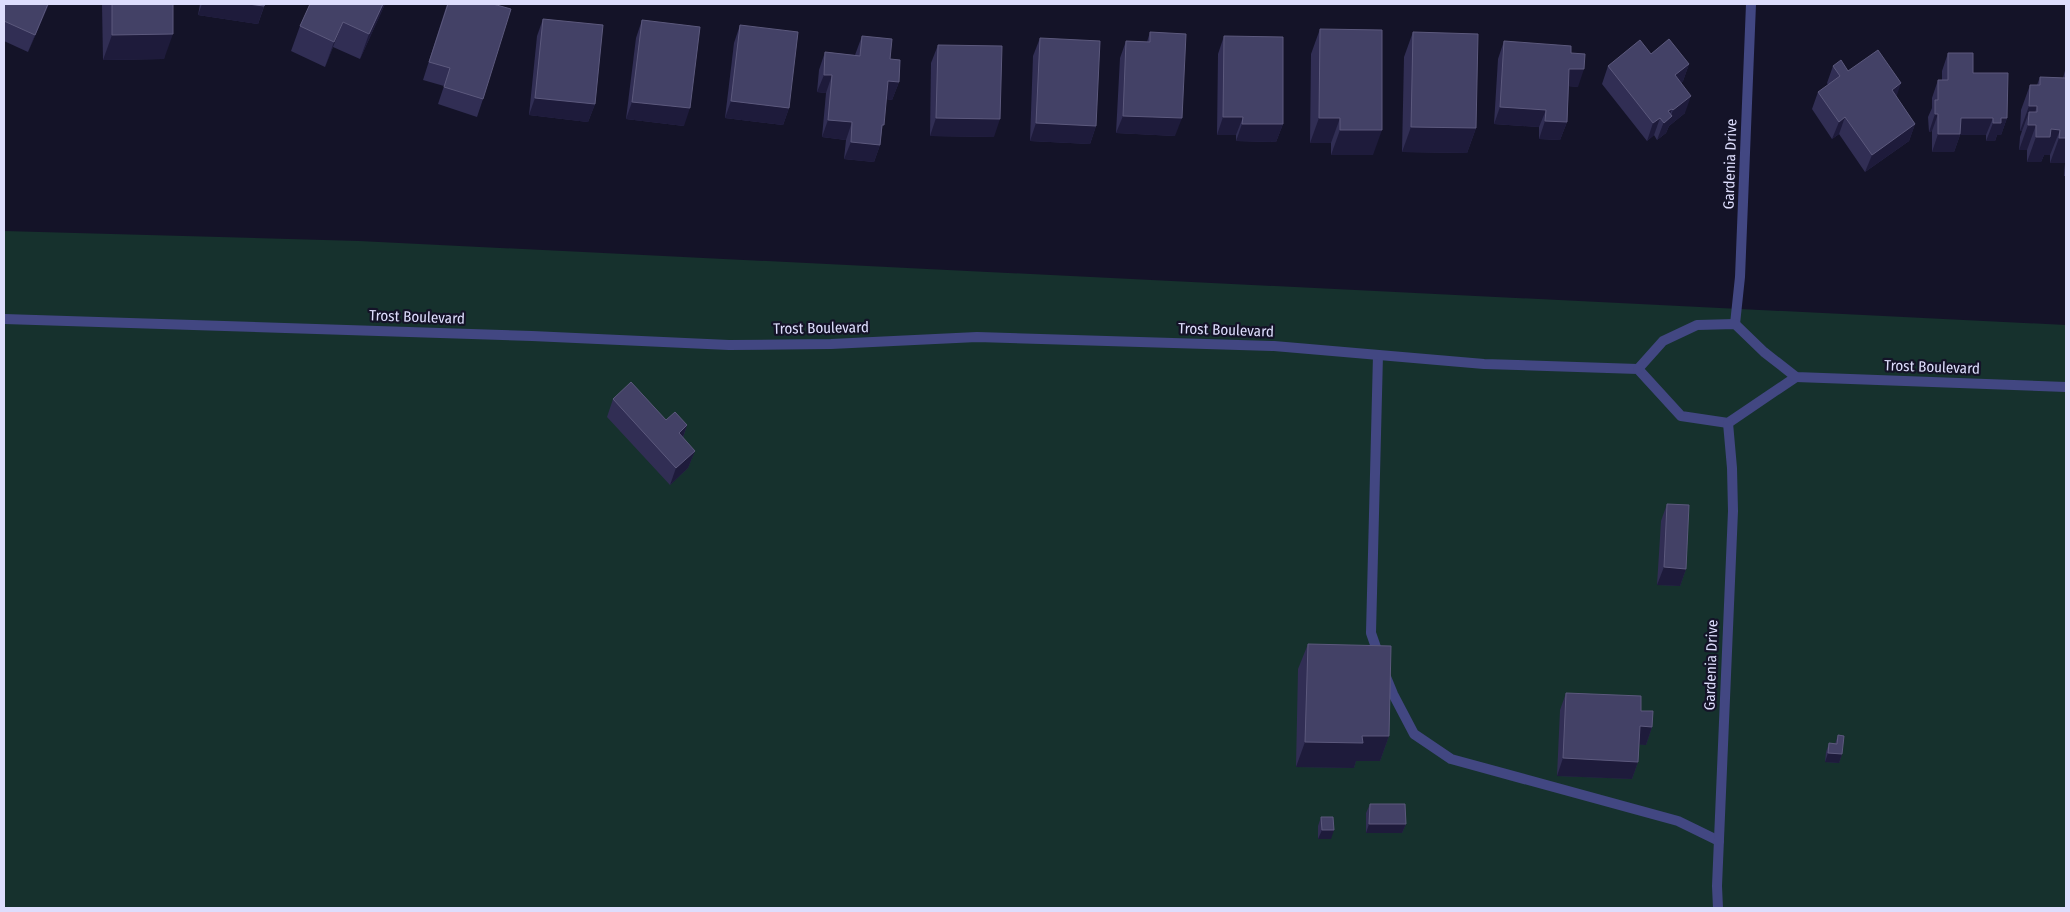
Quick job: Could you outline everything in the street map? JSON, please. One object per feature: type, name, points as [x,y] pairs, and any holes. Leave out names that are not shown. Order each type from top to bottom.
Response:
[{"type":"street","name":"Gardenia Drive","points":[[1735,324],[1740,277],[1751,4]]},
{"type":"street","name":"Trost Boulevard","points":[[4,319],[522,336],[729,345],[831,344],[977,338],[1274,346],[1484,364],[1638,369]]},
{"type":"street","points":[[1735,324],[1764,352],[1796,377],[1728,423],[1681,416],[1638,369],[1663,341],[1697,325],[1735,324]]},
{"type":"street","points":[[1378,355],[1371,633],[1392,694],[1414,734],[1451,759],[1678,821],[1719,841]]},
{"type":"street","name":"Trost Boulevard","points":[[1796,377],[2066,387]]},
{"type":"street","name":"Gardenia Drive","points":[[1718,908],[1719,841],[1733,512],[1728,423]]},
{"type":"green space","points":[[4,231],[359,241],[2066,325],[2066,908],[4,908]]},
{"type":"building","points":[[4,4],[48,4],[35,35],[4,21]]},
{"type":"building","points":[[112,4],[173,4],[173,34],[112,35]]},
{"type":"building","points":[[248,4],[265,4],[264,6]]},
{"type":"building","points":[[310,4],[383,4],[369,34],[343,22],[334,42],[300,26]]},
{"type":"building","points":[[448,4],[493,4],[511,9],[483,99],[444,87],[450,68],[429,62]]},
{"type":"building","points":[[543,19],[603,25],[595,104],[535,98]]},
{"type":"building","points":[[642,20],[700,27],[690,108],[632,102]]},
{"type":"building","points":[[740,25],[798,32],[789,108],[731,101]]},
{"type":"building","points":[[1320,29],[1382,30],[1382,130],[1340,130],[1340,118],[1319,118]]},
{"type":"building","points":[[1150,32],[1186,34],[1182,118],[1123,116],[1126,41],[1150,42]]},
{"type":"building","points":[[1413,32],[1478,34],[1476,128],[1411,127]]},
{"type":"building","points":[[862,36],[892,39],[890,59],[900,60],[899,82],[888,81],[880,145],[851,142],[852,122],[828,120],[832,75],[824,75],[825,52],[860,56]]},
{"type":"building","points":[[1224,36],[1283,37],[1283,124],[1242,124],[1243,117],[1223,117]]},
{"type":"building","points":[[1040,38],[1100,41],[1096,126],[1036,123]]},
{"type":"building","points":[[1669,39],[1689,64],[1675,75],[1691,96],[1673,110],[1668,111],[1672,116],[1664,123],[1660,118],[1653,123],[1608,66],[1640,40],[1651,54]]},
{"type":"building","points":[[1504,41],[1571,46],[1571,53],[1585,54],[1584,69],[1569,69],[1567,122],[1545,121],[1546,110],[1500,107]]},
{"type":"building","points":[[938,45],[1002,46],[1000,119],[936,118]]},
{"type":"building","points":[[1878,50],[1901,83],[1892,90],[1915,124],[1872,155],[1845,117],[1839,122],[1818,92],[1840,76],[1833,66],[1841,60],[1848,71]]},
{"type":"building","points":[[1948,53],[1973,53],[1973,73],[2008,73],[2007,118],[2001,118],[2001,123],[1993,123],[1993,118],[1961,118],[1960,134],[1938,134],[1938,114],[1935,114],[1935,100],[1938,100],[1938,80],[1948,80]]},
{"type":"building","points":[[2040,77],[2066,78],[2066,138],[2059,138],[2060,130],[2051,129],[2050,137],[2036,137],[2036,125],[2028,125],[2029,112],[2037,112],[2037,106],[2029,106],[2030,85],[2040,85]]},
{"type":"building","points":[[631,382],[666,420],[675,412],[687,425],[679,433],[695,451],[676,468],[613,399]]},
{"type":"building","points":[[1667,504],[1689,505],[1686,569],[1664,567]]},
{"type":"building","points":[[1308,644],[1391,646],[1389,736],[1362,736],[1363,743],[1305,742]]},
{"type":"building","points":[[1566,693],[1641,696],[1641,711],[1653,711],[1652,727],[1640,726],[1638,762],[1563,758]]},
{"type":"building","points":[[1838,735],[1844,736],[1842,754],[1828,753],[1829,743],[1837,744]]},
{"type":"building","points":[[1370,804],[1405,804],[1406,824],[1369,824]]},
{"type":"building","points":[[1321,817],[1333,817],[1334,830],[1322,830]]}]
